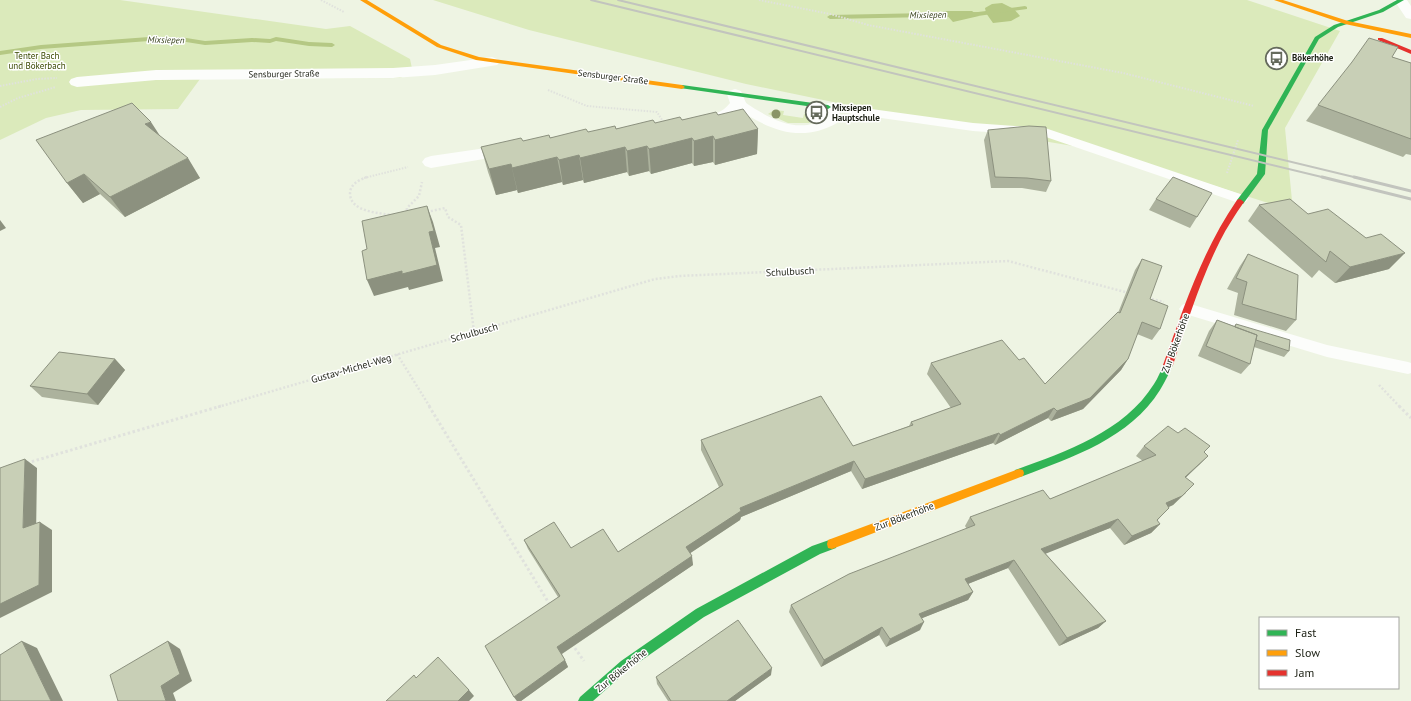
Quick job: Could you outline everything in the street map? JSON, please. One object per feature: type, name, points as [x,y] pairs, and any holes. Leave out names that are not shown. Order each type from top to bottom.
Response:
[{"type":"street","name":"Sensburger Straße","points":[[363,0],[439,46],[464,56],[492,62],[542,69],[635,79],[736,99],[828,107]]},
{"type":"street","points":[[1277,0],[1347,23],[1411,36]]},
{"type":"street","points":[[1400,1],[1411,15]]},
{"type":"street","name":"Zur Bökerhöhe","points":[[584,701],[601,684],[649,648],[700,613],[816,550],[1073,453],[1096,442],[1135,413],[1156,390],[1164,375],[1206,257],[1224,224],[1262,171],[1265,130],[1277,106],[1317,38],[1324,30],[1375,13],[1400,1]]},
{"type":"street","points":[[1347,23],[1395,47],[1411,52]]},
{"type":"street","name":"Sensburger Straße","points":[[77,82],[156,75],[400,72],[435,70],[492,62]]},
{"type":"street","points":[[666,125],[716,121],[732,113],[736,99]]},
{"type":"street","points":[[431,162],[532,146]]},
{"type":"lane","points":[[736,99],[762,120],[798,130],[812,130],[822,127],[833,120],[834,114],[828,107]]},
{"type":"lane","points":[[828,107],[980,128],[1045,132],[1241,199]]},
{"type":"lane","name":"Zur Bökerhöhe","points":[[1187,309],[1327,351],[1408,368]]},
{"type":"path","points":[[759,0],[830,14],[868,25],[1123,73],[1256,107]]},
{"type":"path","points":[[542,69],[548,91],[587,106],[657,112],[666,125]]},
{"type":"path","points":[[0,86],[37,79],[69,78],[77,82]]},
{"type":"path","points":[[0,107],[46,89],[77,82]]},
{"type":"path","points":[[1226,178],[1238,140]]},
{"type":"path","points":[[395,215],[370,212],[359,207],[352,202],[350,189],[355,183],[367,177],[431,162]]},
{"type":"path","points":[[401,216],[406,216],[407,208],[420,196],[422,192],[421,185],[431,162]]},
{"type":"path","points":[[422,213],[445,208],[448,217],[461,225],[474,332]]},
{"type":"path","name":"Schulbusch","points":[[397,354],[655,279],[678,276],[1008,261],[1134,294]]},
{"type":"path","points":[[1141,296],[1187,309]]},
{"type":"path","name":"Gustav-Michel-Weg","points":[[23,464],[397,354],[521,555],[551,607]]},
{"type":"path","points":[[570,640],[601,684]]},
{"type":"green space","name":"Tenter Bach und Bökerbach","points":[[0,0],[120,0],[326,29],[350,26],[410,59],[413,73],[400,78],[200,79],[178,109],[81,110],[46,118],[0,140]]},
{"type":"green space","points":[[433,0],[1247,0],[1340,31],[1285,128],[1293,211],[1109,152],[934,123],[746,84],[529,30]]},
{"type":"green space","points":[[774,110],[784,111],[783,115],[803,118],[804,114],[817,116],[809,123],[788,123],[768,114]]},
{"type":"shaded area","points":[[1002,3],[1014,9],[1020,16],[1011,21],[993,23],[986,13],[985,8],[992,4]]},
{"type":"shaded area","points":[[943,11],[972,11],[979,16],[953,22]]},
{"type":"building","points":[[1369,38],[1398,47],[1392,57],[1411,63],[1411,139],[1318,105]]},
{"type":"building","points":[[132,103],[151,122],[145,124],[188,158],[110,197],[84,174],[67,183],[36,140]]},
{"type":"building","points":[[743,109],[758,129],[715,140],[713,136],[694,141],[692,138],[649,149],[647,146],[627,151],[625,147],[580,158],[579,155],[559,160],[557,157],[512,168],[511,164],[489,169],[481,147],[521,138],[523,141],[549,135],[550,138],[586,129],[588,132],[615,126],[616,129],[653,120],[655,123],[680,117],[682,120],[716,112],[718,115]]},
{"type":"building","points":[[1029,126],[1046,127],[1051,181],[1027,178],[995,177],[988,130]]},
{"type":"building","points":[[1173,177],[1212,193],[1197,217],[1156,199]]},
{"type":"building","points":[[1290,199],[1308,214],[1328,209],[1366,238],[1381,234],[1405,253],[1350,267],[1330,251],[1326,262],[1259,205]]},
{"type":"building","points":[[427,206],[434,231],[429,232],[437,265],[402,274],[402,271],[367,280],[362,251],[367,249],[362,221]]},
{"type":"building","points":[[1248,254],[1298,275],[1296,320],[1242,304],[1247,282],[1236,278]]},
{"type":"building","points":[[1142,259],[1162,266],[1150,299],[1168,306],[1160,329],[1142,322],[1128,359],[1090,398],[1057,411],[1054,408],[1000,435],[999,433],[865,479],[854,461],[740,508],[741,511],[686,547],[692,556],[557,647],[565,660],[514,697],[485,646],[560,596],[524,540],[554,522],[571,548],[603,529],[618,552],[723,485],[701,440],[821,396],[853,446],[913,425],[911,422],[961,404],[931,363],[1002,340],[1019,360],[1024,358],[1045,384],[1118,312],[1120,313]]},
{"type":"building","points":[[1217,320],[1257,335],[1250,364],[1206,346]]},
{"type":"building","points":[[1236,324],[1290,340],[1289,351],[1256,340],[1257,335],[1235,327]]},
{"type":"building","points":[[59,352],[115,359],[87,394],[30,386]]},
{"type":"building","points":[[1168,426],[1178,433],[1185,428],[1210,446],[1204,452],[1208,456],[1185,477],[1194,484],[1182,496],[1166,503],[1169,508],[1157,520],[1160,524],[1132,536],[1118,519],[1041,549],[1106,621],[1067,638],[1014,560],[965,579],[973,592],[919,614],[924,622],[890,639],[882,627],[824,660],[791,605],[849,574],[975,525],[970,517],[1043,490],[1050,499],[1156,455],[1144,446]]},
{"type":"building","points":[[25,459],[23,528],[40,522],[39,585],[0,604],[0,468]]},
{"type":"building","points":[[738,620],[772,668],[727,701],[671,701],[656,677]]},
{"type":"building","points":[[22,641],[51,701],[0,701],[0,655]]},
{"type":"building","points":[[168,641],[180,674],[161,686],[166,701],[118,701],[110,675]]},
{"type":"building","points":[[438,657],[469,690],[458,701],[386,701],[414,675],[416,678]]},
{"type":"waterway","name":"Mixsiepen","points":[[830,17],[978,14],[1025,8]]},
{"type":"waterway","name":"Mixsiepen","points":[[0,53],[41,47],[149,39],[164,42],[180,39],[205,43],[252,40],[270,41],[276,39],[309,44],[332,45]]},
{"type":"railway","points":[[591,0],[1326,178]]},
{"type":"railway","points":[[618,0],[1358,178]]},
{"type":"railway","points":[[1322,177],[1411,199]]},
{"type":"railway","points":[[1354,177],[1411,191]]},
{"type":"traffic: fast","points":[[1240,202],[1261,174],[1265,130],[1317,38],[1336,26],[1381,11],[1401,0]]},
{"type":"traffic: fast","points":[[682,87],[828,107]]},
{"type":"traffic: fast","points":[[1019,473],[1064,456],[1107,435],[1143,406],[1157,387],[1168,365]]},
{"type":"traffic: fast","points":[[584,701],[625,665],[700,613],[816,550],[832,544]]},
{"type":"traffic: slow","points":[[363,0],[439,46],[478,59],[682,87]]},
{"type":"traffic: slow","points":[[1277,0],[1347,23],[1411,36]]},
{"type":"traffic: slow","points":[[832,544],[1019,473]]},
{"type":"traffic: jam","points":[[1380,39],[1411,52]]},
{"type":"traffic: jam","points":[[1168,365],[1198,280],[1216,240],[1227,220],[1240,202]]},
{"type":"place","name":"Bökerhöhe","points":[[1276,58]]},
{"type":"place","name":"Mixsiepen Hauptschule","points":[[817,113]]}]
